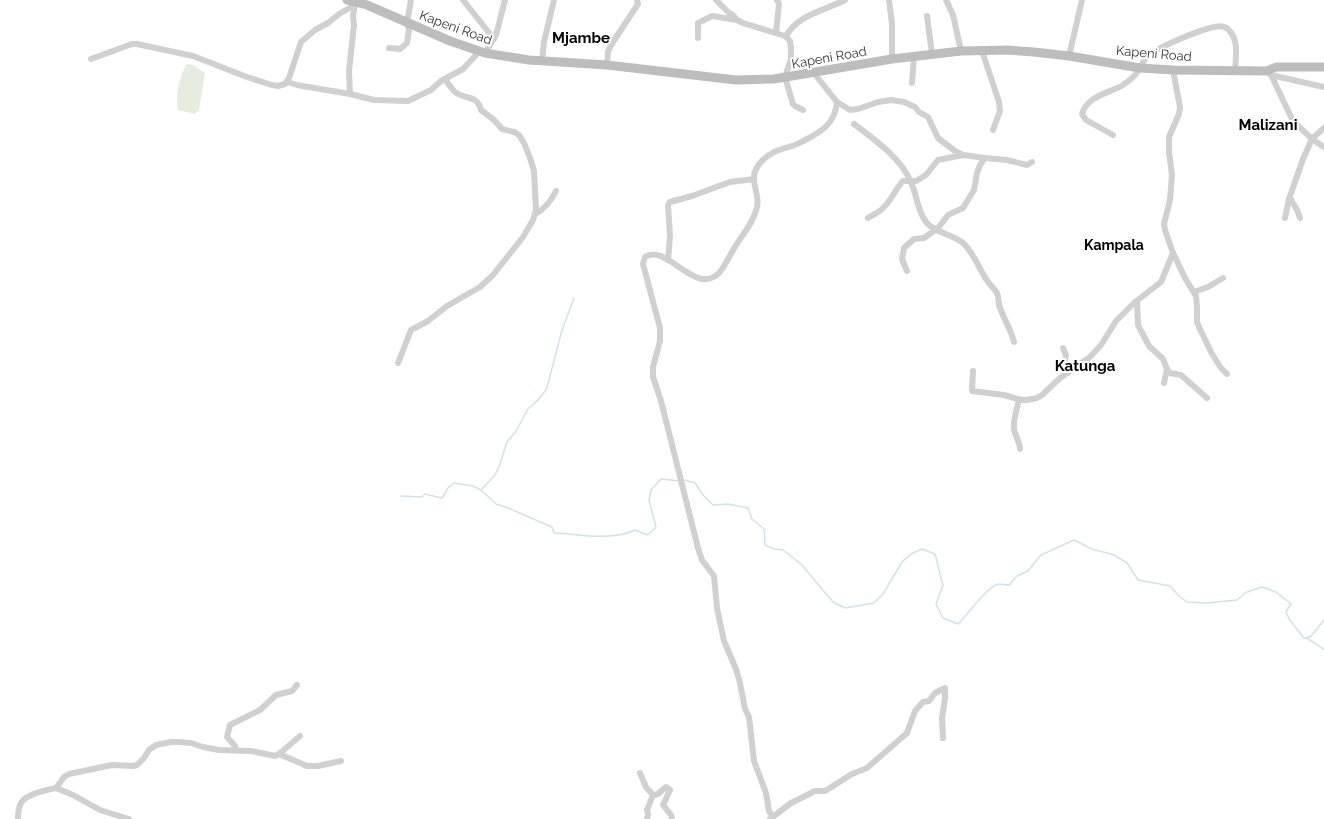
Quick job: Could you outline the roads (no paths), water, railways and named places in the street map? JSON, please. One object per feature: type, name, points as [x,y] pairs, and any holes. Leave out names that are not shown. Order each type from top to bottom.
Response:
[{"type":"main road","name":"Kapeni Road","points":[[353,3],[368,3],[450,41],[483,52],[542,61],[607,65],[736,80],[760,80],[785,77],[892,59],[961,51],[1007,50],[1069,56],[1140,68],[1174,70],[1235,70],[1269,73],[1276,67],[1324,67]]},
{"type":"street","points":[[389,48],[400,49],[407,43],[409,30],[407,22],[411,0]]},
{"type":"street","points":[[463,0],[494,39]]},
{"type":"street","points":[[286,82],[319,90],[350,94],[374,100],[408,100],[431,90],[445,79],[463,69],[483,52],[496,35],[505,0]]},
{"type":"street","points":[[542,61],[544,42],[554,0]]},
{"type":"street","points":[[607,65],[608,51],[626,20],[638,4],[637,0]]},
{"type":"street","points":[[716,0],[737,20]]},
{"type":"street","points":[[776,33],[779,4],[777,0]]},
{"type":"street","points":[[786,36],[793,25],[808,16],[845,0]]},
{"type":"street","points":[[889,0],[892,24],[892,59]]},
{"type":"street","points":[[946,0],[953,15],[961,51]]},
{"type":"street","points":[[1069,56],[1082,0]]},
{"type":"street","points":[[91,58],[132,44],[137,44],[193,56],[233,72],[278,86],[286,82],[292,71],[301,42],[315,30],[328,23],[353,3]]},
{"type":"street","points":[[350,94],[349,71],[354,25],[353,3]]},
{"type":"street","points":[[698,38],[698,23],[712,16],[737,20],[750,26],[786,36],[790,42],[792,53],[785,77],[793,104],[803,110]]},
{"type":"street","points":[[927,16],[932,54]]},
{"type":"street","points":[[1113,135],[1086,120],[1082,114],[1083,111],[1087,105],[1100,95],[1123,84],[1136,73],[1145,59],[1156,52],[1203,30],[1222,26],[1230,31],[1234,40],[1236,53],[1235,70]]},
{"type":"street","points":[[982,51],[999,102],[1000,111],[993,130]]},
{"type":"street","points":[[912,83],[914,56]]},
{"type":"street","points":[[1174,70],[1180,107],[1179,114],[1169,137],[1172,175],[1170,200],[1164,224],[1165,230],[1173,253],[1185,278],[1194,292],[1197,301],[1197,322],[1199,327],[1212,354],[1221,368],[1228,374]]},
{"type":"street","points":[[814,72],[837,102],[850,110],[891,100],[904,102],[915,107],[928,117],[938,138],[955,151],[963,154],[1007,160],[1026,165],[1032,162]]},
{"type":"street","points":[[1269,73],[1324,87]]},
{"type":"street","points":[[1269,73],[1293,121],[1312,139],[1324,147]]},
{"type":"street","points":[[398,363],[411,330],[428,321],[447,306],[480,287],[493,275],[523,237],[535,214],[536,195],[534,171],[530,158],[519,135],[502,129],[494,120],[480,110],[479,105],[474,99],[456,92],[445,79]]},
{"type":"street","points":[[837,102],[837,108],[829,124],[817,133],[797,144],[774,151],[757,167],[753,185],[758,203],[757,209],[718,275],[709,279],[693,276],[660,256],[651,254],[645,257],[643,264],[660,328],[660,341],[653,367],[653,375],[702,560],[714,576],[717,608],[724,641],[736,669],[740,683],[745,709],[749,717],[754,761],[766,793],[771,818],[801,798],[815,791],[825,791],[852,774],[867,768],[907,733],[915,711],[923,702],[929,701],[935,693],[945,688],[942,718],[943,738]]},
{"type":"street","points":[[854,124],[894,156],[911,181],[926,222],[935,229],[962,242],[970,250],[985,278],[997,293],[999,305],[1014,342]]},
{"type":"street","points":[[1285,218],[1303,159],[1312,139],[1324,128]]},
{"type":"street","points":[[868,218],[882,209],[903,181],[916,181],[926,175],[938,160],[963,154]]},
{"type":"street","points":[[908,271],[902,259],[904,248],[914,239],[924,238],[948,215],[963,208],[974,190],[977,173],[985,158]]},
{"type":"street","points":[[668,260],[670,236],[668,205],[670,202],[692,196],[730,182],[754,179]]},
{"type":"street","points":[[535,214],[541,211],[550,202],[556,191]]},
{"type":"street","points":[[1290,198],[1300,218]]},
{"type":"street","points":[[973,371],[972,391],[1004,395],[1027,400],[1037,398],[1090,357],[1097,350],[1114,323],[1137,301],[1161,282],[1173,253]]},
{"type":"street","points":[[1194,292],[1208,287],[1223,278]]},
{"type":"street","points":[[1137,301],[1138,325],[1148,346],[1163,359],[1170,373],[1181,375],[1207,398]]},
{"type":"street","points":[[1063,348],[1066,355],[1064,366],[1068,373]]},
{"type":"street","points":[[1164,383],[1167,369]]},
{"type":"street","points":[[1019,399],[1015,416],[1014,430],[1020,444],[1020,449]]},
{"type":"street","points":[[236,750],[235,746],[227,737],[230,725],[260,710],[276,695],[292,691],[298,685]]},
{"type":"street","points":[[56,788],[64,777],[74,772],[112,766],[128,767],[137,765],[149,750],[156,745],[164,743],[179,742],[219,750],[251,751],[275,756],[300,736]]},
{"type":"street","points":[[279,754],[306,766],[318,766],[341,761]]},
{"type":"street","points":[[640,773],[646,787],[653,795]]},
{"type":"street","points":[[653,795],[658,794],[666,787],[670,790],[663,805],[672,819]]},
{"type":"street","points":[[18,819],[19,808],[22,801],[44,790],[56,788],[73,794],[100,810],[128,819]]},
{"type":"street","points":[[647,819],[647,810],[653,795]]},
{"type":"waterway","points":[[401,496],[422,497],[425,494],[442,498],[448,488],[454,483],[473,486],[481,490],[495,475],[507,442],[516,431],[528,409],[546,390],[562,330],[574,298]]},
{"type":"waterway","points":[[481,490],[496,504],[552,527],[554,533],[586,536],[612,536],[635,530],[648,535],[656,527],[649,500],[651,490],[661,479],[680,481]]},
{"type":"waterway","points":[[684,480],[695,483],[703,495],[713,505],[728,504],[748,508],[752,519],[764,529],[765,545],[774,549],[783,550],[801,564],[833,602],[845,608],[874,603],[883,594],[902,562],[911,554],[922,549],[935,554],[943,585],[936,604],[943,618],[958,624],[994,586],[999,584],[1009,585],[1017,576],[1028,571],[1041,555],[1074,540],[1092,549],[1114,555],[1127,563],[1138,580],[1170,586],[1187,602],[1207,603],[1237,600],[1247,592],[1262,587],[1276,592],[1291,604],[1286,612],[1289,619],[1304,638],[1306,638]]},
{"type":"waterway","points":[[1324,620],[1311,636],[1306,638],[1324,650]]},
{"type":"district","name":"Mjambe","points":[[581,38]]},
{"type":"district","name":"Malizani","points":[[1268,125]]},
{"type":"district","name":"Kampala","points":[[1114,245]]},
{"type":"district","name":"Katunga","points":[[1085,366]]}]
